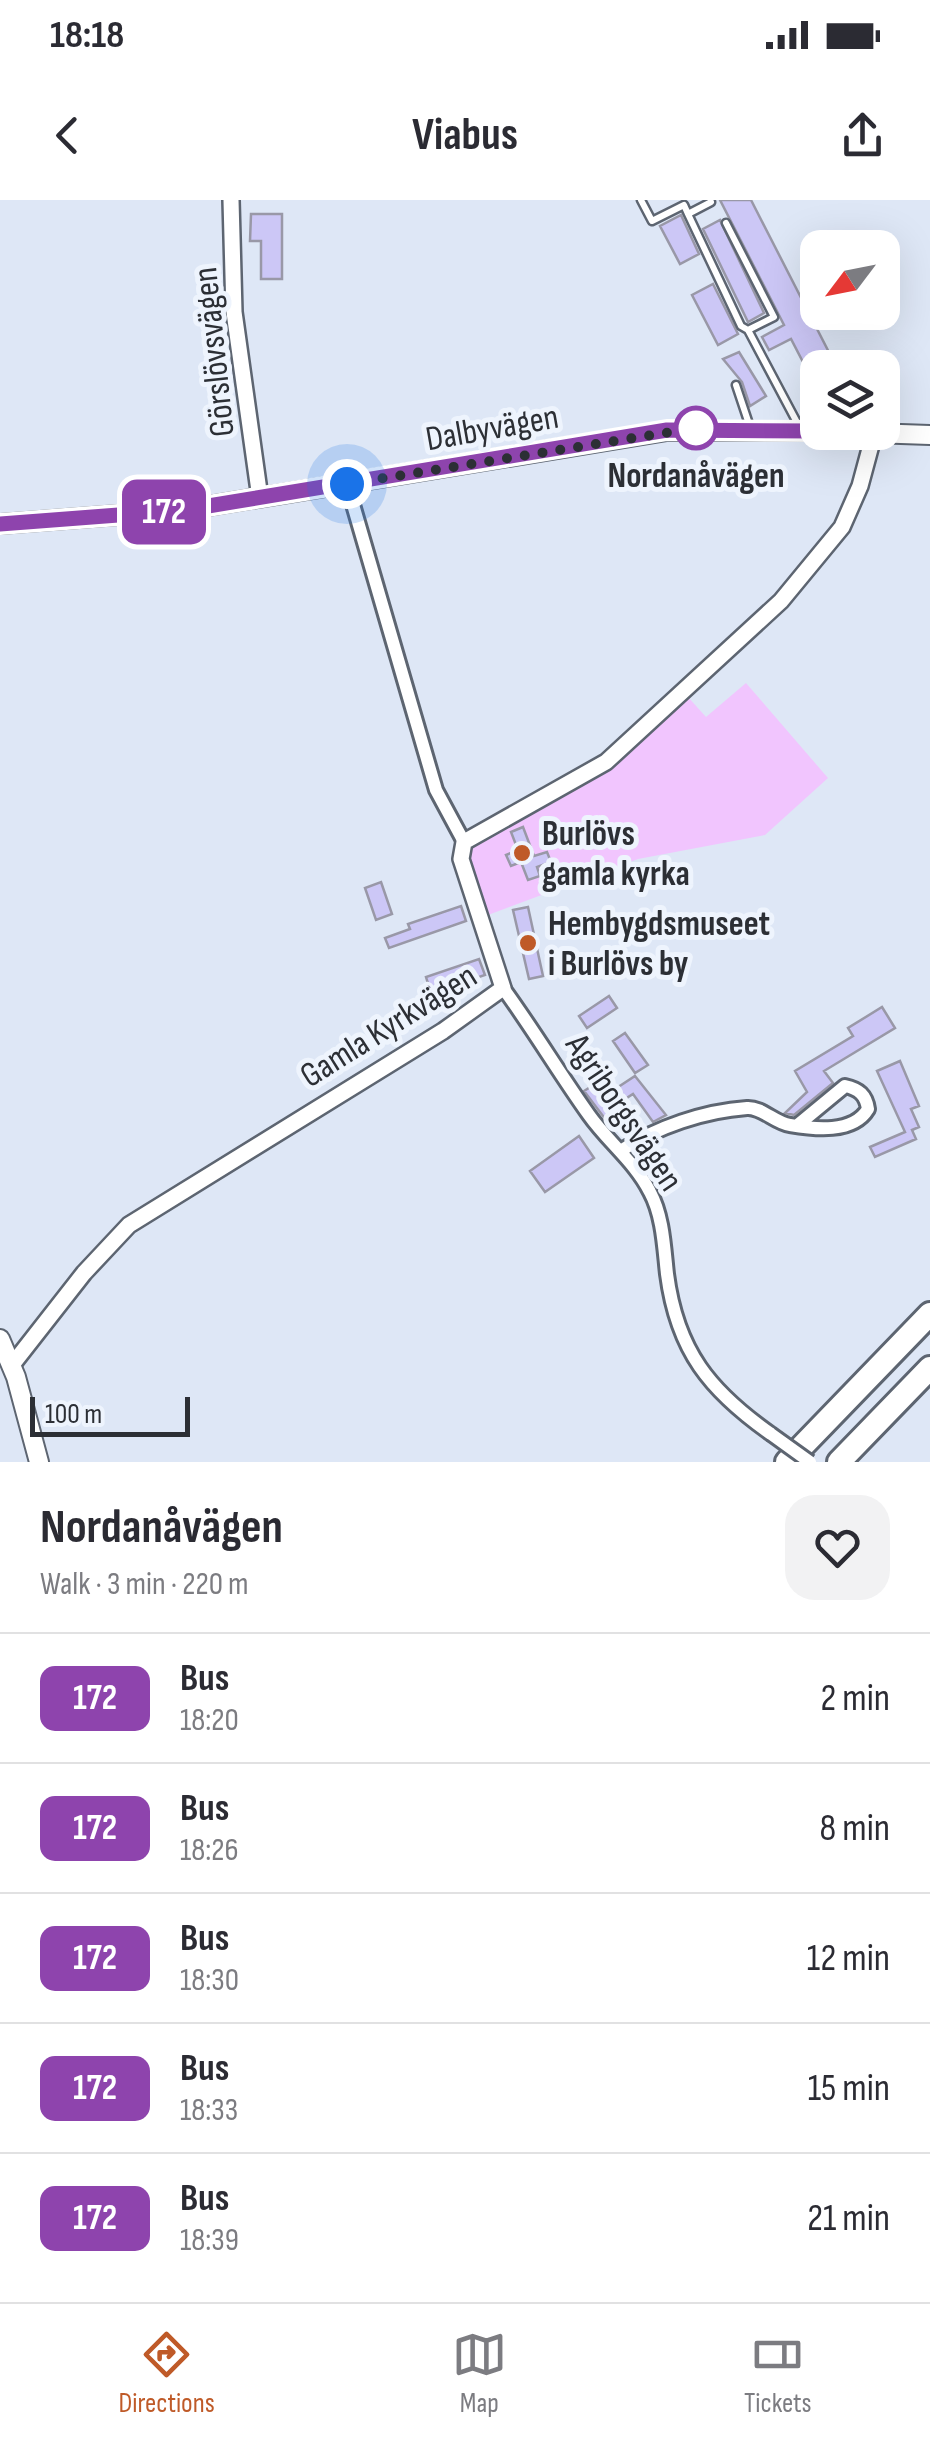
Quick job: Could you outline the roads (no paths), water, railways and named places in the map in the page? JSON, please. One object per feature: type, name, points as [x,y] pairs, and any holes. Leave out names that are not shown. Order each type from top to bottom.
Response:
[{"type":"highway","points":[[788,1462],[930,1314]]},
{"type":"highway","points":[[839,1462],[930,1371]]},
{"type":"highway","points":[[850,1462],[930,1371]]},
{"type":"highway","points":[[776,1462],[850,1395]]},
{"type":"main road","name":"Dalbyvägen","points":[[0,524],[100,520],[260,498],[667,430],[800,431]]},
{"type":"main road","points":[[900,434],[930,435]]},
{"type":"main road","points":[[0,1339],[39,1462]]},
{"type":"main road","points":[[9,1371],[50,1462]]},
{"type":"street","name":"Görslövsvägen","points":[[231,200],[234,312],[260,498]]},
{"type":"street","points":[[347,484],[436,790],[455,832],[464,842],[606,762],[782,601],[842,527],[860,486],[870,450]]},
{"type":"street","name":"Gamla Kyrkvägen","points":[[9,1371],[84,1273],[128,1225],[475,1010],[503,988],[461,859],[464,842]]},
{"type":"street","name":"Agriborgsvägen","points":[[503,988],[590,1117],[622,1150],[658,1210],[670,1302],[695,1362],[730,1405],[810,1462]]},
{"type":"street","points":[[622,1150],[676,1124],[752,1107],[792,1126],[836,1128],[862,1119],[868,1109],[867,1100],[857,1088],[845,1086],[800,1124]]},
{"type":"lane","points":[[641,200],[652,221],[684,204],[740,326],[748,330],[800,415]]},
{"type":"lane","points":[[688,214],[711,202]]},
{"type":"lane","points":[[726,224],[774,317],[748,330]]},
{"type":"lane","points":[[736,385],[750,429]]},
{"type":"place","name":"Nordanåvägen","points":[[696,428]]},
{"type":"place","name":"Burlövs gamla kyrka","points":[[522,853]]},
{"type":"place","name":"Hembygdsmuseet i Burlövs by","points":[[528,943]]}]
